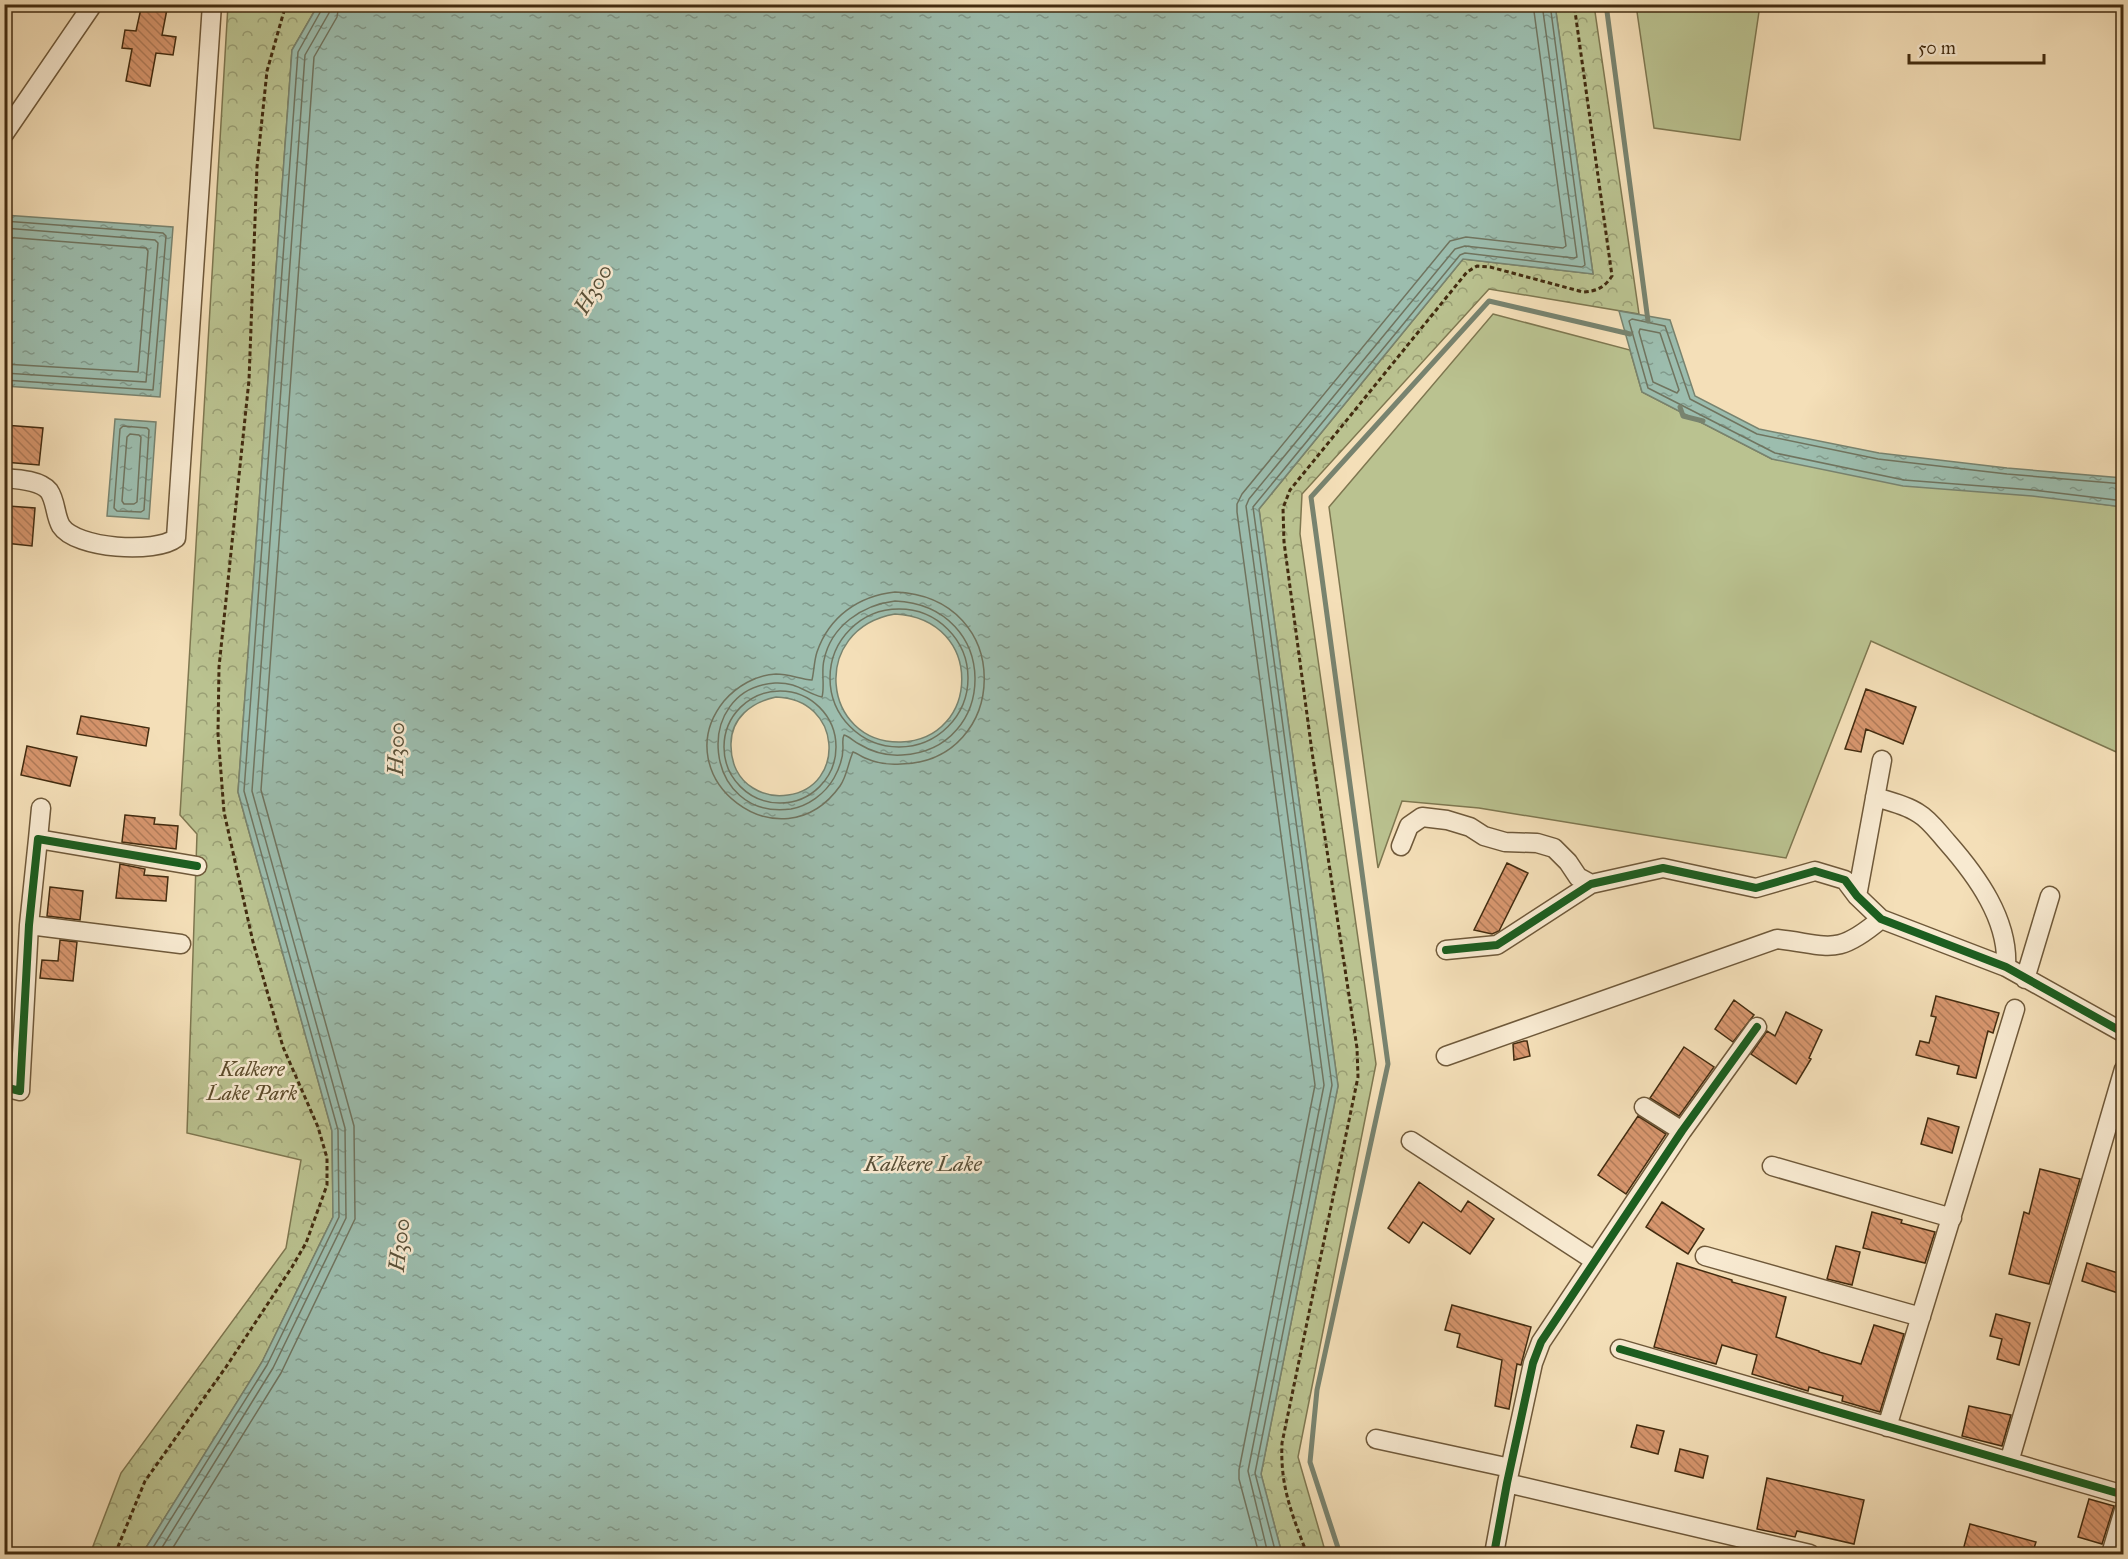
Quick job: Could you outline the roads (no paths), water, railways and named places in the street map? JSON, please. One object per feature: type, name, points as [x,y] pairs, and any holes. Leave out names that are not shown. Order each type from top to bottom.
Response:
[{"type":"street","points":[[4,134],[93,4]]},
{"type":"street","points":[[4,478],[39,484],[48,491],[61,526],[83,541],[139,547],[164,545],[176,538],[213,4]]},
{"type":"street","points":[[1857,896],[1882,760]]},
{"type":"street","points":[[1875,796],[1917,812],[1928,820],[1973,872],[2005,938],[2006,967]]},
{"type":"street","points":[[4,1088],[20,1091],[29,925],[41,808]]},
{"type":"street","points":[[1401,846],[1409,826],[1422,817],[1447,820],[1470,827],[1484,836],[1505,842],[1537,843],[1554,848],[1568,862],[1578,877],[1591,884]]},
{"type":"street","points":[[38,839],[197,866]]},
{"type":"street","points":[[1446,950],[1497,945],[1591,884],[1663,868],[1756,888],[1815,871],[1845,880],[1881,920],[2006,967],[2124,1033]]},
{"type":"street","points":[[2025,979],[2050,896]]},
{"type":"street","points":[[1446,1056],[1777,939],[1824,947],[1846,944],[1881,920]]},
{"type":"street","points":[[29,925],[181,944]]},
{"type":"street","points":[[1887,1427],[2015,1009]]},
{"type":"street","points":[[1494,1554],[1508,1475],[1533,1364],[1541,1342],[1682,1131],[1757,1027]]},
{"type":"street","points":[[2009,1462],[2124,1069]]},
{"type":"street","points":[[1644,1107],[1682,1131]]},
{"type":"street","points":[[1411,1141],[1595,1261]]},
{"type":"street","points":[[1772,1166],[1952,1218]]},
{"type":"street","points":[[1705,1256],[1921,1317]]},
{"type":"street","points":[[1620,1349],[2124,1496]]},
{"type":"street","points":[[1376,1439],[1810,1554]]},
{"type":"street","points":[[2111,1554],[2124,1510]]},
{"type":"water","name":"Kalkere Lake","points":[[318,5],[1555,5],[1593,274],[1463,259],[1259,509],[1338,1086],[1261,1474],[1282,1554],[142,1554],[262,1362],[333,1217],[332,1131],[238,792],[292,50]],"holes":[[[895,614],[925,621],[945,636],[958,656],[962,679],[958,702],[946,722],[927,736],[901,742],[875,738],[855,725],[842,706],[836,684],[838,662],[849,641],[867,624]],[[776,697],[798,701],[814,712],[825,727],[829,744],[827,761],[820,777],[807,789],[783,796],[765,794],[743,780],[736,770],[731,752],[732,736],[738,720],[751,707]]]},
{"type":"water","points":[[4,215],[173,227],[160,397],[5,386]]},
{"type":"water","points":[[1619,311],[1670,320],[1695,396],[1759,429],[1879,453],[2007,468],[2123,478],[2123,507],[2032,496],[1903,486],[1772,459],[1642,392]]},
{"type":"water","points":[[115,419],[156,422],[149,519],[107,516]]},
{"type":"waterway","points":[[1606,4],[1648,321]]},
{"type":"waterway","points":[[1340,1554],[1310,1462],[1317,1390],[1388,1064],[1311,497],[1489,301],[1630,334]]},
{"type":"waterway","points":[[1680,407],[1683,416],[1703,421]]},
{"type":"water label","name":"H300","points":[[593,289]]},
{"type":"water label","name":"H300","points":[[396,749]]},
{"type":"water label","name":"H300","points":[[399,1245]]},
{"type":"park label","name":"Kalkere Lake Park","points":[[252,1081]]}]
